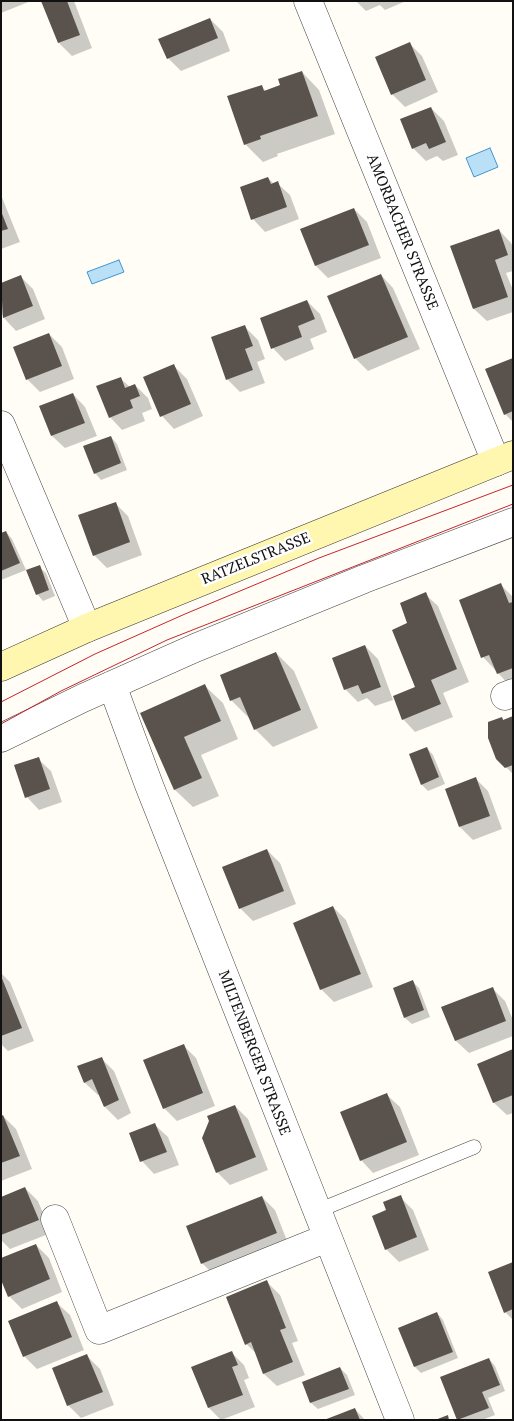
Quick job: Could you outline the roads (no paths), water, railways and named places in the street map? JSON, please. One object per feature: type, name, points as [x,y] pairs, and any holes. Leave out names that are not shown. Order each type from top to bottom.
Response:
[{"type":"main road","name":"RATZELSTRASSE","points":[[1,667],[87,628],[504,458]]},
{"type":"street","name":"AMORBACHER STRASSE","points":[[308,1],[504,458]]},
{"type":"street","points":[[1,424],[87,628]]},
{"type":"street","points":[[1,738],[52,712],[195,648],[364,579],[513,522]]},
{"type":"street","name":"MILTENBERGER STRASSE","points":[[112,685],[149,785],[400,1420]]},
{"type":"street","points":[[55,1219],[99,1330],[327,1238]]},
{"type":"lane","points":[[317,1211],[474,1147]]},
{"type":"water","points":[[490,148],[498,167],[474,177],[466,158]]},
{"type":"water","points":[[119,260],[124,272],[92,284],[87,272]]},
{"type":"tram line","points":[[1,702],[95,654],[185,614],[319,558],[513,485]]},
{"type":"tram line","points":[[1,724],[61,691],[167,640],[513,504]]}]
